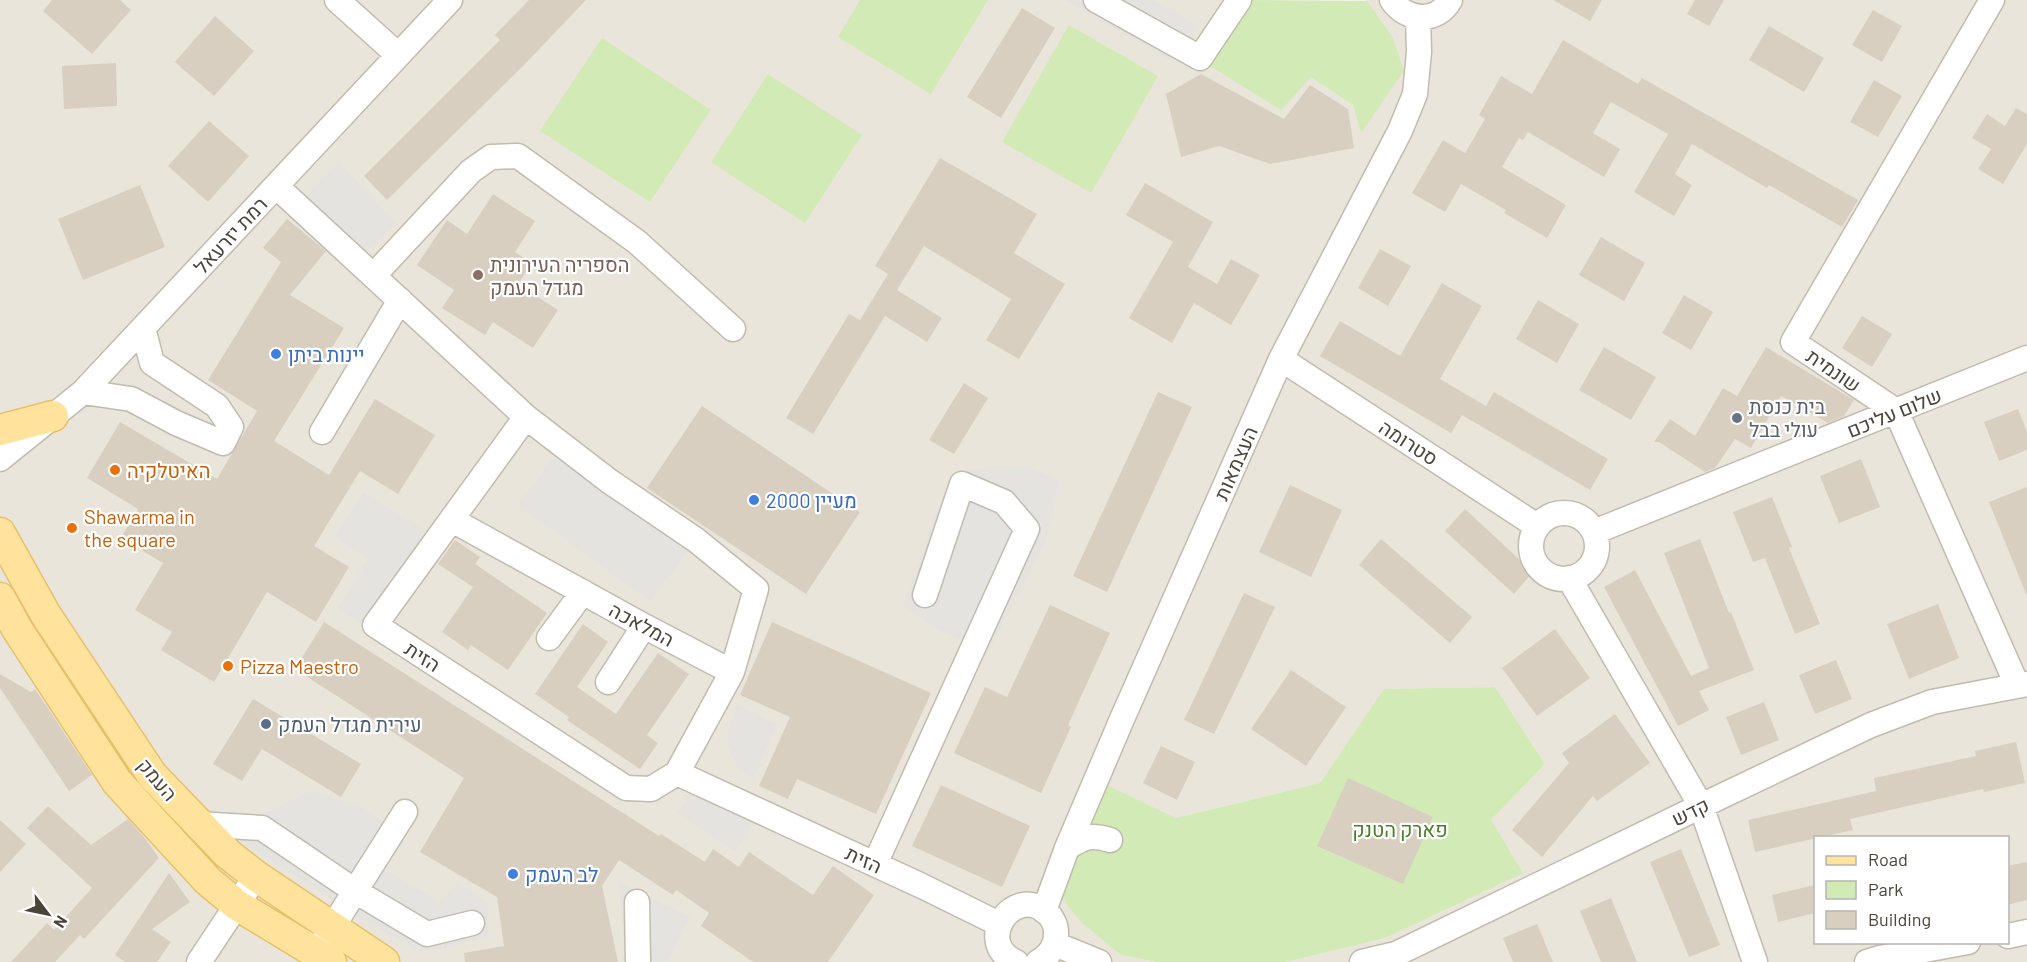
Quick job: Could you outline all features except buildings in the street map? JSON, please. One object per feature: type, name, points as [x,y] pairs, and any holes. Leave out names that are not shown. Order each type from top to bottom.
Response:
[{"type":"main road","points":[[0,430],[53,416]]},
{"type":"main road","name":"העמק","points":[[0,533],[46,615],[146,767],[197,824],[228,854],[256,876],[384,962]]},
{"type":"main road","name":"העמק","points":[[0,598],[17,629],[117,782],[208,881],[237,905],[323,957]]},
{"type":"street","points":[[337,0],[398,56]]},
{"type":"street","name":"רמת יזרעאל","points":[[0,459],[83,392],[450,0]]},
{"type":"street","points":[[1096,0],[1200,58],[1239,0]]},
{"type":"street","points":[[1392,0],[1404,12],[1418,17],[1439,12],[1450,0]]},
{"type":"street","name":"שונמית","points":[[1896,411],[1793,342],[1992,0]]},
{"type":"street","name":"העצמאות","points":[[1044,911],[1067,848],[1122,719],[1281,359],[1400,131],[1415,94],[1419,52],[1418,17]]},
{"type":"street","points":[[374,275],[471,171],[491,157],[518,156],[637,242],[733,329]]},
{"type":"street","points":[[276,186],[526,417],[609,481],[696,540],[756,589],[732,672],[677,773]]},
{"type":"street","points":[[322,432],[400,300]]},
{"type":"street","points":[[83,392],[132,399],[176,423],[223,442],[231,427],[217,405],[152,363],[143,328]]},
{"type":"street","name":"שלום עליכם","points":[[1594,532],[2027,358]]},
{"type":"street","name":"סטרומה","points":[[1281,359],[1537,526]]},
{"type":"street","points":[[1896,411],[2022,685]]},
{"type":"street","name":"הזית","points":[[526,417],[375,625],[626,788],[651,789],[677,773],[999,924]]},
{"type":"street","points":[[874,864],[1027,529],[1004,502],[962,484],[925,595]]},
{"type":"street","points":[[1555,514],[1578,515],[1594,532],[1597,541],[1593,561],[1587,569],[1569,579],[1558,579],[1547,575],[1533,558],[1530,548],[1532,536],[1537,526],[1545,518],[1555,514]]},
{"type":"street","name":"המלאכה","points":[[452,520],[732,672]]},
{"type":"street","points":[[1569,579],[1701,806],[1755,962]]},
{"type":"street","points":[[549,638],[583,592]]},
{"type":"street","points":[[608,682],[644,626]]},
{"type":"street","name":"קדש","points":[[1362,962],[1396,954],[1871,725],[1932,702],[2022,685]]},
{"type":"street","points":[[323,957],[332,927],[405,812]]},
{"type":"street","points":[[197,824],[262,828],[355,891],[427,934],[472,923]]},
{"type":"street","points":[[1067,848],[1085,837],[1110,840]]},
{"type":"street","points":[[200,962],[256,876]]},
{"type":"street","points":[[637,902],[638,962]]},
{"type":"street","points":[[1005,959],[998,939],[999,924],[1010,910],[1018,906],[1036,906],[1051,917],[1056,935],[1051,952],[1038,962]]},
{"type":"street","points":[[2009,936],[2027,932]]},
{"type":"street","points":[[1055,944],[1099,962]]},
{"type":"street","points":[[1877,961],[1958,944]]},
{"type":"shaded area","points":[[0,0],[1252,0],[1210,66],[1311,77],[1353,105],[1361,133],[1367,1],[1364,0],[2027,0],[2027,962],[1286,962],[1385,938],[1491,820],[1545,764],[1495,687],[1384,689],[1321,783],[1176,818],[1103,783],[1121,955],[1156,962],[0,962]]},
{"type":"shaded area","points":[[1065,0],[1154,0],[1198,26],[1176,64]]},
{"type":"shaded area","points":[[339,163],[396,222],[365,253],[307,195]]},
{"type":"shaded area","points":[[567,438],[699,535],[651,602],[518,505]]},
{"type":"shaded area","points":[[1027,466],[1060,481],[1046,540],[986,657],[960,639],[935,629],[904,605],[934,517],[958,471]]},
{"type":"shaded area","points":[[363,492],[426,531],[366,627],[337,609],[368,559],[334,537]]},
{"type":"shaded area","points":[[737,704],[777,725],[753,779],[736,766],[726,739]]},
{"type":"shaded area","points":[[311,791],[361,806],[384,822],[333,900],[240,840],[251,820]]},
{"type":"shaded area","points":[[692,791],[754,820],[735,851],[677,813]]},
{"type":"shaded area","points":[[382,868],[441,902],[458,883],[487,902],[490,937],[423,953],[351,914]]},
{"type":"shaded area","points":[[619,882],[690,917],[667,962],[626,962]]},
{"type":"green space","points":[[860,0],[988,0],[931,94],[838,37]]},
{"type":"green space","points":[[1252,0],[1367,1],[1393,38],[1404,71],[1361,133],[1353,105],[1311,77],[1281,110],[1210,66]]},
{"type":"green space","points":[[1069,25],[1158,76],[1091,193],[1002,142]]},
{"type":"green space","points":[[602,38],[711,110],[650,202],[540,131]]},
{"type":"green space","points":[[768,74],[862,135],[805,223],[711,162]]},
{"type":"green space","name":"פארק הטנק","points":[[1495,687],[1545,764],[1491,820],[1523,873],[1385,938],[1286,962],[1156,962],[1121,955],[1082,923],[1068,906],[1059,889],[1103,783],[1176,818],[1320,783],[1384,689]]},
{"type":"place","name":"הספריה העירונית מגדל העמק","points":[[478,275]]},
{"type":"place","name":"יינות ביתן","points":[[276,354]]},
{"type":"place","name":"בית כנסת עולי בבל","points":[[1737,418]]},
{"type":"place","name":"האיטלקיה","points":[[115,470]]},
{"type":"place","name":"מעיין 2000","points":[[754,500]]},
{"type":"place","name":"Shawarma in the square","points":[[72,528]]},
{"type":"place","name":"Pizza Maestro","points":[[228,666]]},
{"type":"place","name":"עירית מגדל העמק","points":[[266,724]]},
{"type":"place","name":"לב העמק","points":[[513,874]]}]
